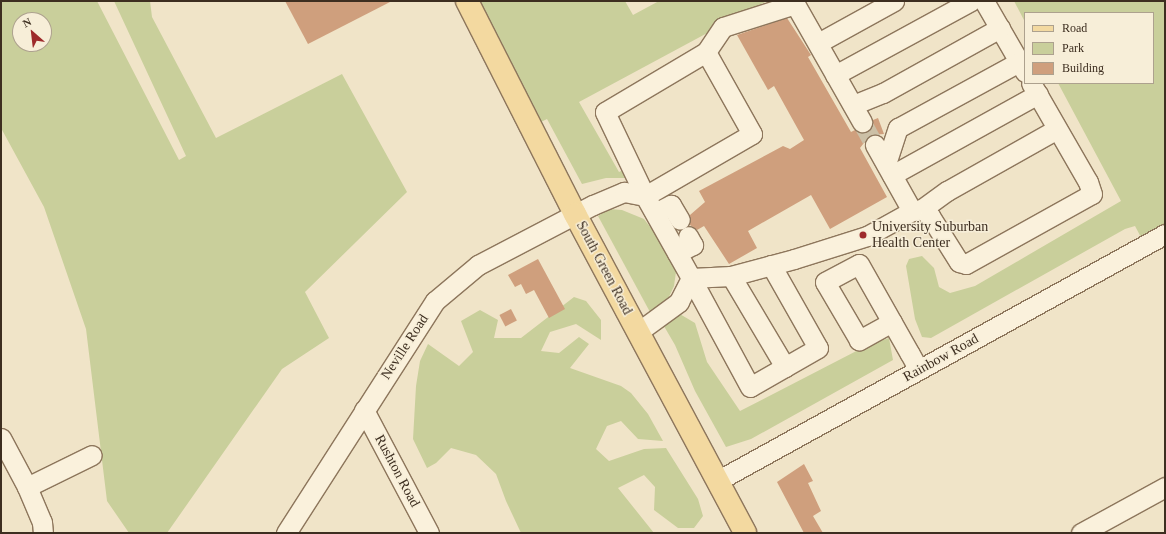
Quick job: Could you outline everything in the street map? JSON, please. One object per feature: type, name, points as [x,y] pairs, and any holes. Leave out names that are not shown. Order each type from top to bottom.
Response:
[{"type":"main road","name":"South Green Road","points":[[466,1],[575,214],[745,533]]},
{"type":"street","points":[[818,43],[894,1]]},
{"type":"street","points":[[835,74],[971,1]]},
{"type":"street","points":[[889,170],[898,128],[1022,67],[984,1]]},
{"type":"street","points":[[771,265],[818,348],[750,386],[645,196],[605,112],[706,52],[723,27],[798,2],[818,43],[862,122]]},
{"type":"street","points":[[853,106],[883,93],[1000,28]]},
{"type":"street","points":[[645,196],[752,134],[706,52]]},
{"type":"street","points":[[875,145],[889,170],[917,210],[930,216],[959,262],[966,264],[1092,194],[1088,182],[1034,89],[889,170]]},
{"type":"street","points":[[691,278],[731,276],[867,236],[917,210],[947,191],[1057,129]]},
{"type":"street","name":"Neville Road","points":[[286,533],[435,301],[478,265],[575,214],[624,192],[645,196]]},
{"type":"street","points":[[655,214],[671,205],[684,228],[693,244],[677,253]]},
{"type":"street","name":"Rainbow Road","points":[[717,481],[1165,234]]},
{"type":"street","points":[[731,276],[785,367]]},
{"type":"street","points":[[638,332],[679,302],[691,278]]},
{"type":"street","points":[[892,322],[919,370]]},
{"type":"street","name":"Rushton Road","points":[[364,410],[429,533]]},
{"type":"street","points":[[1,438],[27,487],[42,522],[43,533]]},
{"type":"street","points":[[27,487],[92,455]]},
{"type":"street","points":[[1081,533],[1165,487]]},
{"type":"green space","points":[[1,1],[97,1],[179,160],[186,156],[114,1],[150,1],[152,17],[216,138],[342,74],[407,192],[305,292],[329,338],[282,369],[167,533],[129,533],[107,501],[86,329],[44,207],[1,128]]},
{"type":"green space","points":[[467,1],[625,1],[633,15],[659,1],[767,1],[579,102],[619,172],[628,168],[633,178],[606,178],[582,184],[547,119],[531,127]]},
{"type":"green space","points":[[1014,1],[1165,1],[1165,234],[1145,245],[1135,226],[1125,229],[931,338],[922,337],[915,319],[906,266],[909,259],[922,256],[934,268],[939,287],[950,293],[975,286],[1121,201],[1059,84],[1154,84],[1154,12],[1024,12],[1024,20]]},
{"type":"green space","points":[[609,209],[622,210],[644,219],[672,255],[676,272],[674,286],[667,301],[650,312],[598,216]]},
{"type":"green space","points":[[574,297],[586,301],[601,320],[601,340],[576,324],[550,332],[541,351],[559,353],[579,337],[589,344],[570,368],[621,386],[631,393],[648,414],[663,441],[638,439],[621,421],[607,426],[596,449],[609,461],[644,449],[666,448],[698,499],[703,516],[694,528],[678,528],[654,510],[655,487],[644,475],[618,488],[654,533],[521,533],[506,501],[496,474],[476,455],[451,448],[436,463],[427,468],[413,439],[416,386],[420,361],[428,344],[459,366],[473,352],[461,321],[480,310],[498,320],[494,338],[521,338]]},
{"type":"green space","points":[[678,313],[695,323],[707,362],[740,411],[868,345],[889,338],[893,360],[751,439],[726,447],[695,391],[675,345],[661,321]]},
{"type":"building","points":[[285,1],[392,1],[308,44]]},
{"type":"building","points":[[787,18],[811,55],[808,57],[851,132],[855,130],[867,132],[872,127],[873,120],[878,118],[884,134],[870,135],[860,148],[887,197],[830,229],[811,195],[748,231],[757,248],[729,264],[704,226],[697,230],[690,225],[690,215],[705,202],[699,191],[783,146],[790,149],[804,140],[774,86],[768,90],[737,35]]},
{"type":"building","points":[[538,259],[565,309],[549,318],[534,290],[526,294],[521,284],[515,287],[508,275]]},
{"type":"building","points":[[511,309],[517,321],[505,326],[499,315]]},
{"type":"building","points":[[804,464],[813,481],[808,483],[821,511],[813,516],[823,533],[804,533],[777,482]]},
{"type":"tunnel","points":[[862,122],[875,145]]},
{"type":"place","name":"University Suburban Health Center","points":[[863,235]]}]
